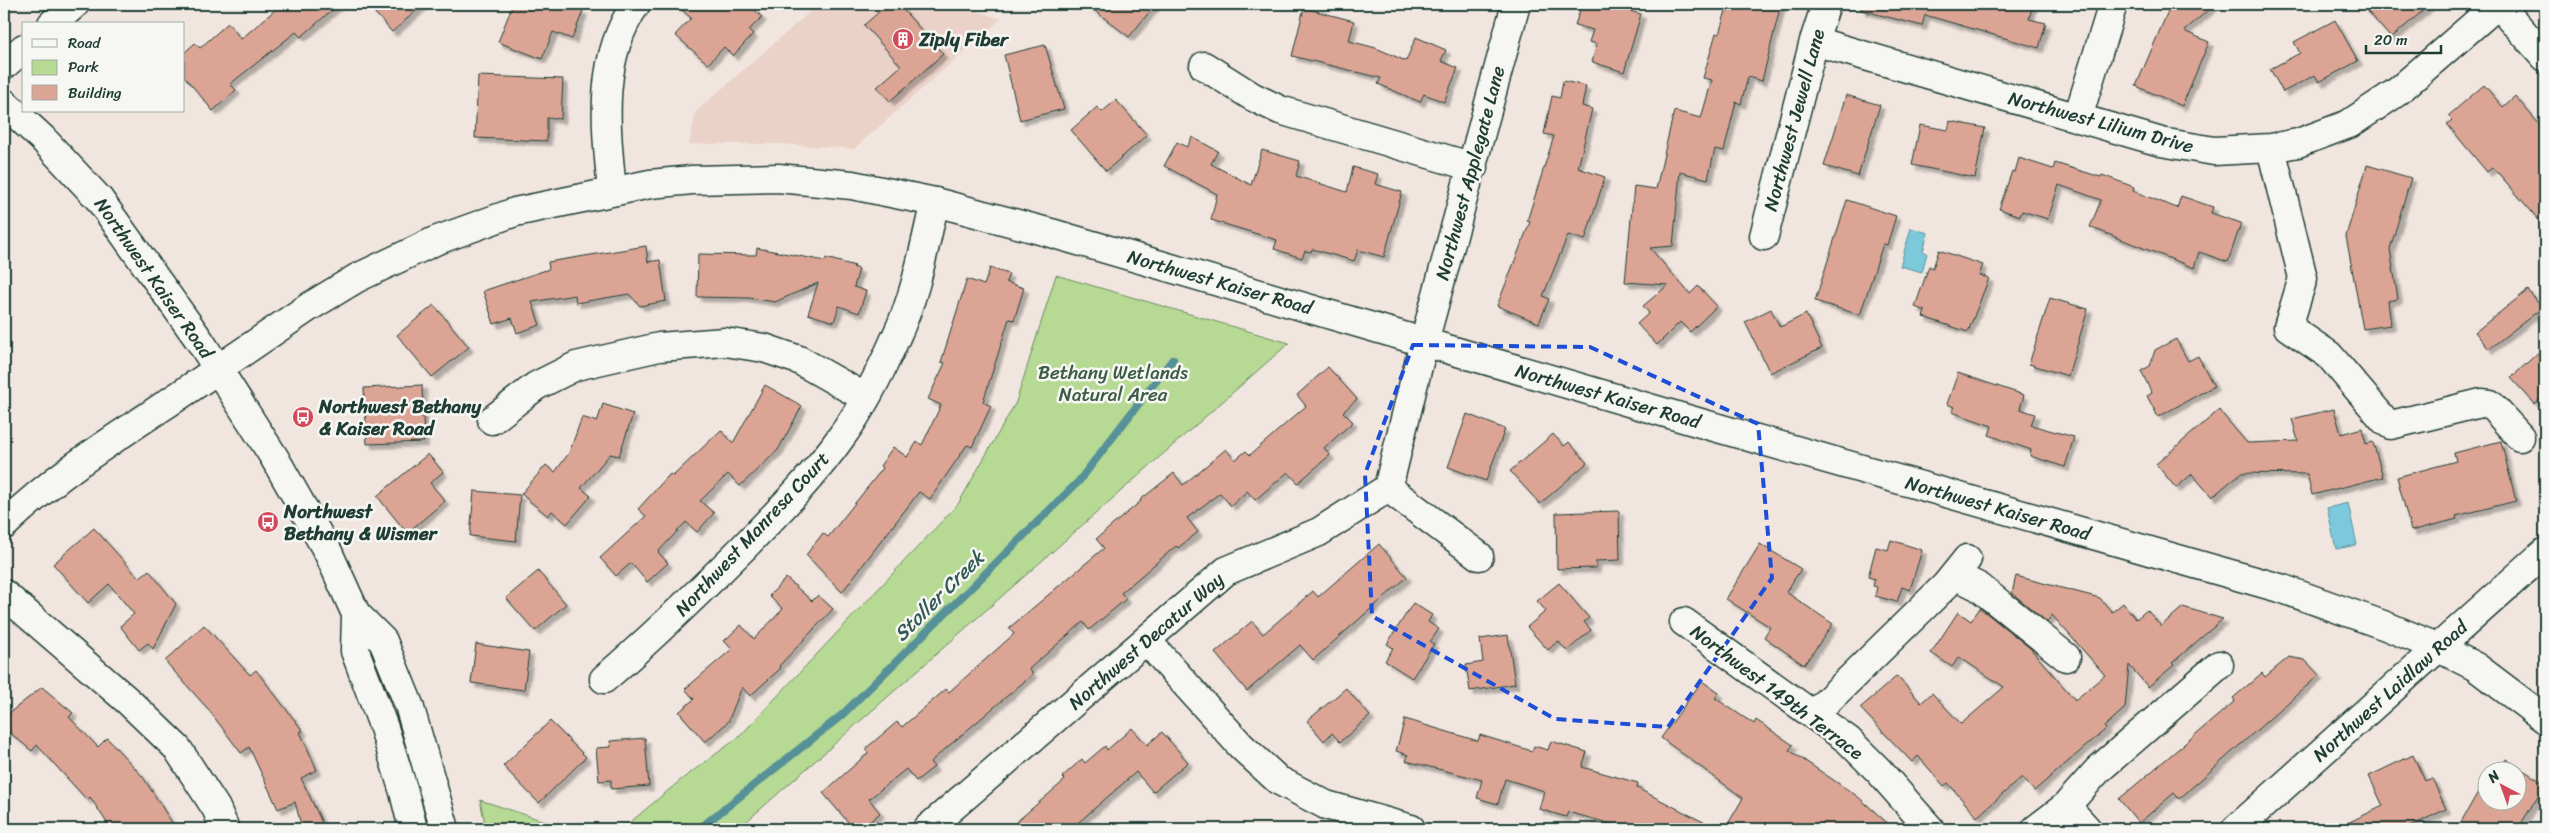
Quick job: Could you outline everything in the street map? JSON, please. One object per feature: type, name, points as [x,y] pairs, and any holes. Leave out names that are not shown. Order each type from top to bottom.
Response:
[{"type":"street","points":[[54,22],[75,4]]},
{"type":"street","points":[[612,191],[605,102],[611,57],[621,30],[636,4]]},
{"type":"street","name":"Northwest Applegate Lane","points":[[1424,342],[1516,4]]},
{"type":"street","name":"Northwest Jewell Lane","points":[[1764,236],[1814,41],[1826,4]]},
{"type":"street","points":[[2078,118],[2113,4]]},
{"type":"street","points":[[2498,4],[2545,57]]},
{"type":"street","name":"Northwest Lilium Drive","points":[[1814,41],[2161,142],[2214,151],[2271,148],[2298,143],[2349,124],[2397,92],[2498,4]]},
{"type":"street","points":[[4,65],[22,50]]},
{"type":"street","points":[[1204,66],[1253,97],[1280,110],[1473,167]]},
{"type":"street","name":"Northwest Kaiser Road","points":[[4,103],[42,139],[99,199],[218,369],[309,307],[357,278],[400,256],[476,224],[515,212],[612,191],[650,184],[683,181],[778,178],[852,185],[935,202],[1051,233],[2283,589],[2386,626],[2439,648],[2476,667],[2545,719]]},
{"type":"street","points":[[2271,148],[2303,278],[2288,327],[2329,355],[2385,421],[2391,425],[2481,403],[2490,404],[2520,437]]},
{"type":"street","name":"Northwest Manresa Court","points":[[604,679],[652,638],[768,522],[818,468],[843,435],[866,398],[897,335],[919,267],[935,202]]},
{"type":"street","points":[[492,420],[536,386],[576,366],[660,347],[725,342],[764,348],[798,360],[866,398]]},
{"type":"street","points":[[1424,342],[1388,488],[1479,556]]},
{"type":"street","points":[[4,525],[30,500],[68,471],[218,369],[302,504],[328,552],[356,614],[383,641],[408,705],[445,829]]},
{"type":"street","name":"Northwest Decatur Way","points":[[927,829],[1226,571],[1319,532],[1388,488]]},
{"type":"street","name":"Northwest Laidlaw Road","points":[[2236,829],[2545,552]]},
{"type":"street","points":[[1813,715],[1961,567],[1979,587],[2066,657]]},
{"type":"street","points":[[4,594],[128,701],[177,748],[216,808],[225,829]]},
{"type":"street","points":[[356,614],[355,651],[390,746],[413,829]]},
{"type":"street","name":"Northwest 149th Terrace","points":[[1684,622],[1848,740],[1880,771],[1930,829]]},
{"type":"street","points":[[1147,641],[1241,746],[1278,780],[1326,804],[1411,829]]},
{"type":"street","points":[[2036,829],[2066,806],[2098,770],[2219,665]]},
{"type":"street","points":[[2066,806],[2088,829]]},
{"type":"highlighted area","points":[[1413,345],[1590,347],[1758,424],[1772,578],[1668,727],[1555,719],[1372,616],[1365,474]]},
{"type":"shaded area","points":[[819,4],[958,4],[1001,19],[854,149],[783,144],[689,144],[696,111]]},
{"type":"green space","name":"Bethany Wetlands Natural Area","points":[[1056,275],[1289,343],[738,829],[622,829],[682,779],[739,737],[958,504],[1016,402]]},
{"type":"green space","points":[[480,800],[569,829],[486,829]]},
{"type":"water","points":[[1911,228],[1928,233],[1923,251],[1927,253],[1922,272],[1900,266]]},
{"type":"water","points":[[2348,503],[2357,545],[2336,549],[2327,508]]},
{"type":"building","points":[[282,4],[339,4],[301,37],[296,32],[230,84],[236,90],[213,111],[185,77],[185,52],[195,43],[200,48],[228,23],[241,39]]},
{"type":"building","points":[[367,4],[424,4],[392,32]]},
{"type":"building","points":[[513,4],[565,4],[583,11],[572,39],[553,32],[542,59],[498,42]]},
{"type":"building","points":[[675,4],[748,4],[762,17],[749,30],[753,34],[733,56],[724,47],[708,64],[675,35],[691,18]]},
{"type":"building","name":"Ziply Fiber","points":[[888,4],[898,4],[943,54],[890,101],[877,87],[901,66],[864,25]]},
{"type":"building","points":[[1086,4],[1156,4],[1129,37]]},
{"type":"building","points":[[1582,4],[1624,4],[1622,9],[1641,14],[1624,72],[1592,62],[1597,44],[1589,42],[1593,30],[1575,25]]},
{"type":"building","points":[[1728,4],[1781,4],[1762,81],[1748,77],[1741,104],[1736,102],[1724,151],[1715,149],[1708,179],[1680,172],[1673,246],[1650,248],[1690,294],[1698,286],[1717,306],[1690,332],[1680,322],[1657,345],[1637,324],[1649,313],[1643,306],[1668,285],[1625,282],[1634,186],[1656,189],[1674,111],[1701,118],[1712,80],[1703,78],[1716,33],[1719,34]]},
{"type":"building","points":[[1862,4],[2033,4],[2029,19],[2046,23],[2039,48],[1925,15],[1922,26],[1861,10]]},
{"type":"building","points":[[2171,4],[2215,4],[2184,31],[2209,42],[2182,106],[2136,86]]},
{"type":"building","points":[[2361,4],[2431,4],[2391,38]]},
{"type":"building","points":[[1304,8],[1354,21],[1349,41],[1376,48],[1406,61],[1416,37],[1446,50],[1441,61],[1458,68],[1444,102],[1424,94],[1420,102],[1378,84],[1381,78],[1292,56]]},
{"type":"building","points":[[2335,20],[2358,61],[2319,82],[2315,75],[2283,92],[2270,69],[2300,53],[2294,42]]},
{"type":"building","points":[[1045,45],[1064,109],[1020,120],[1004,55]]},
{"type":"building","points":[[478,76],[563,79],[561,119],[547,118],[547,141],[475,138]]},
{"type":"building","points":[[1563,81],[1586,86],[1582,106],[1592,109],[1578,168],[1605,177],[1585,240],[1568,235],[1543,296],[1549,299],[1539,323],[1497,306],[1530,222],[1527,221],[1554,136],[1544,134],[1552,96],[1560,98]]},
{"type":"building","points":[[2484,85],[2503,107],[2515,96],[2545,131],[2545,227],[2493,167],[2487,172],[2447,124],[2452,120],[2448,116]]},
{"type":"building","points":[[1846,95],[1880,105],[1858,176],[1824,166]]},
{"type":"building","points":[[1116,100],[1147,135],[1106,171],[1071,130],[1097,107],[1102,112]]},
{"type":"building","points":[[1950,121],[1985,128],[1975,178],[1912,165],[1920,125],[1948,130]]},
{"type":"building","points":[[1192,137],[1218,151],[1211,164],[1251,185],[1262,150],[1300,161],[1296,176],[1347,192],[1353,167],[1378,174],[1375,184],[1402,192],[1384,257],[1358,250],[1354,261],[1312,249],[1311,252],[1305,251],[1302,258],[1274,249],[1277,240],[1211,220],[1217,194],[1164,166],[1177,142],[1187,147]]},
{"type":"building","points":[[2019,158],[2053,169],[2055,163],[2101,177],[2102,175],[2134,187],[2133,191],[2177,208],[2181,196],[2213,207],[2211,213],[2241,223],[2228,262],[2199,252],[2194,268],[2090,227],[2101,200],[2059,185],[2048,219],[2022,211],[2020,216],[1999,209],[2012,171],[2015,172]]},
{"type":"building","points":[[2367,165],[2411,178],[2390,249],[2398,299],[2388,301],[2391,325],[2363,329],[2346,236]]},
{"type":"building","points":[[1847,200],[1896,216],[1887,245],[1883,244],[1860,315],[1815,301]]},
{"type":"building","points":[[646,246],[648,262],[660,260],[666,301],[640,306],[629,294],[576,303],[575,295],[532,302],[540,325],[517,333],[512,318],[494,324],[483,291],[549,269],[548,262]]},
{"type":"building","points":[[757,248],[825,261],[826,258],[855,266],[853,267],[859,269],[854,287],[866,291],[859,313],[839,306],[834,322],[808,314],[818,283],[775,302],[749,298],[697,297],[698,254],[756,255]]},
{"type":"building","points":[[1939,250],[1983,265],[1979,275],[1989,278],[1968,332],[1923,317],[1925,311],[1915,307],[1929,266],[1933,268]]},
{"type":"building","points":[[990,268],[1009,274],[1006,282],[1024,288],[1014,320],[1009,319],[983,402],[991,406],[972,447],[967,445],[930,499],[919,492],[842,592],[806,555],[823,533],[828,537],[883,468],[880,466],[893,447],[907,457],[917,442],[922,445],[941,405],[928,399],[945,363],[941,362],[967,279],[984,285]]},
{"type":"building","points":[[2528,290],[2542,308],[2489,349],[2475,332]]},
{"type":"building","points":[[2050,298],[2088,309],[2068,376],[2029,364]]},
{"type":"building","points":[[434,305],[469,347],[432,377],[397,335]]},
{"type":"building","points":[[1771,309],[1780,327],[1806,314],[1822,348],[1770,373],[1745,322]]},
{"type":"building","points":[[2176,339],[2188,361],[2198,356],[2214,386],[2158,417],[2147,396],[2152,393],[2141,371],[2150,366],[2155,350]]},
{"type":"building","points":[[2545,346],[2545,393],[2535,404],[2511,378]]},
{"type":"building","points":[[1328,367],[1357,399],[1343,412],[1353,422],[1324,448],[1330,455],[1298,483],[1288,472],[1255,500],[1247,491],[1231,506],[1220,493],[1187,518],[1198,532],[1178,548],[1176,546],[1121,593],[1126,599],[1089,630],[1083,622],[1029,669],[1033,674],[930,762],[934,767],[916,781],[906,769],[869,799],[880,813],[861,829],[854,829],[823,793],[868,753],[865,749],[897,722],[902,727],[946,689],[949,692],[1014,634],[1009,628],[1104,548],[1096,539],[1174,473],[1183,485],[1226,449],[1235,460],[1246,451],[1250,455],[1306,406],[1297,395]]},
{"type":"building","points":[[1958,373],[2024,395],[2020,409],[2035,414],[2031,425],[2074,437],[2065,467],[2030,456],[2031,450],[1989,435],[1992,426],[1952,412],[1954,407],[1947,404]]},
{"type":"building","points":[[422,385],[424,442],[367,444],[364,388]]},
{"type":"building","points":[[765,385],[802,406],[778,450],[740,486],[728,474],[700,501],[714,513],[697,532],[686,522],[658,552],[668,563],[647,582],[631,563],[616,576],[600,558],[646,516],[638,509],[670,474],[673,476],[721,430],[733,443]]},
{"type":"building","points":[[603,404],[633,414],[619,456],[610,454],[581,488],[591,496],[567,524],[552,511],[548,516],[521,494],[546,465],[555,472],[569,453],[582,417],[597,422]]},
{"type":"building","points":[[2334,409],[2341,434],[2362,428],[2366,444],[2373,442],[2383,477],[2312,495],[2307,474],[2241,473],[2212,497],[2192,474],[2176,488],[2156,464],[2219,410],[2247,443],[2298,441],[2292,419]]},
{"type":"building","points":[[1467,414],[1505,429],[1486,481],[1448,467]]},
{"type":"building","points":[[1553,434],[1564,446],[1569,442],[1587,463],[1540,504],[1510,471]]},
{"type":"building","points":[[2501,441],[2516,501],[2456,516],[2457,519],[2411,531],[2397,477],[2456,461],[2454,453]]},
{"type":"building","points":[[428,454],[443,472],[430,483],[445,501],[407,533],[377,496]]},
{"type":"building","points":[[474,491],[520,495],[516,541],[470,536]]},
{"type":"building","points":[[1619,511],[1620,560],[1596,561],[1596,568],[1557,569],[1556,513]]},
{"type":"building","points":[[94,528],[139,578],[149,570],[176,604],[153,649],[148,643],[139,650],[120,626],[134,614],[109,584],[88,603],[53,564]]},
{"type":"building","points":[[1891,540],[1922,550],[1910,590],[1902,587],[1897,602],[1875,596],[1877,587],[1873,586],[1875,579],[1868,577],[1876,547],[1888,550]]},
{"type":"building","points":[[1379,544],[1407,577],[1313,660],[1300,645],[1247,691],[1215,653],[1252,621],[1263,634],[1313,591],[1318,597]]},
{"type":"building","points":[[1760,544],[1801,569],[1786,592],[1833,624],[1804,665],[1764,637],[1770,627],[1726,599]]},
{"type":"building","points":[[538,571],[566,604],[535,631],[506,598]]},
{"type":"building","points":[[2016,576],[2100,598],[2112,612],[2123,603],[2136,619],[2147,610],[2161,626],[2183,607],[2223,619],[2172,663],[2174,665],[2148,687],[2129,665],[2125,708],[2104,727],[2106,729],[2034,791],[2022,777],[1977,817],[1948,783],[1944,786],[1918,756],[1912,762],[1860,708],[1897,676],[1921,703],[1932,693],[1961,724],[2004,687],[1959,657],[1952,667],[1931,653],[1958,612],[1971,621],[1980,608],[2030,648],[2075,700],[2105,675],[2052,615],[2047,622],[2012,593]]},
{"type":"building","points":[[786,578],[812,601],[818,595],[833,609],[779,666],[781,668],[750,696],[742,687],[728,722],[705,742],[679,712],[694,699],[685,689],[732,649],[724,641],[741,625],[754,639],[783,609],[769,596]]},
{"type":"building","points":[[1559,583],[1589,618],[1584,622],[1591,630],[1567,651],[1558,641],[1548,650],[1527,627],[1546,611],[1537,601]]},
{"type":"building","points":[[1413,603],[1432,615],[1428,622],[1439,629],[1430,642],[1434,644],[1412,678],[1385,661],[1393,648],[1387,644]]},
{"type":"building","points":[[204,625],[250,675],[256,670],[303,731],[300,732],[317,770],[301,778],[325,829],[302,829],[295,802],[278,809],[249,747],[241,753],[208,709],[165,661]]},
{"type":"building","points":[[1508,635],[1515,684],[1470,691],[1466,665],[1483,662],[1480,639]]},
{"type":"building","points":[[476,644],[529,652],[524,690],[471,683]]},
{"type":"building","points":[[2289,657],[2305,660],[2319,675],[2179,799],[2174,793],[2139,823],[2119,799],[2235,701],[2233,698],[2262,673],[2265,677]]},
{"type":"building","points":[[1702,681],[1719,693],[1715,698],[1754,724],[1756,720],[1793,745],[1789,750],[1857,796],[1894,829],[1725,829],[1743,798],[1661,738]]},
{"type":"building","points":[[42,687],[73,713],[69,717],[98,747],[107,738],[143,777],[176,829],[111,829],[90,797],[87,800],[37,745],[32,751],[4,728],[4,717]]},
{"type":"building","points":[[1346,688],[1370,716],[1340,742],[1332,733],[1324,741],[1307,721]]},
{"type":"building","points":[[1405,719],[1478,741],[1480,735],[1532,751],[1534,746],[1548,750],[1551,741],[1587,752],[1582,767],[1638,783],[1637,788],[1717,829],[1629,829],[1568,812],[1566,817],[1539,809],[1544,791],[1505,779],[1498,804],[1477,798],[1482,780],[1406,761],[1408,755],[1396,751]]},
{"type":"building","points":[[550,721],[586,757],[539,803],[503,766]]},
{"type":"building","points":[[1132,728],[1147,745],[1162,732],[1188,762],[1153,792],[1136,772],[1071,829],[1008,829],[1065,780],[1062,777],[1082,759],[1085,763],[1105,746],[1107,750]]},
{"type":"building","points":[[645,738],[649,786],[611,789],[611,780],[599,781],[596,748],[611,747],[610,741]]},
{"type":"building","points":[[2413,755],[2425,781],[2432,778],[2446,809],[2405,829],[2335,829],[2383,806],[2369,776]]},
{"type":"building","points":[[2526,772],[2545,784],[2518,829],[2457,829],[2476,796],[2476,810],[2526,810]]},
{"type":"waterway","name":"Stoller Creek","points":[[699,829],[842,715],[1079,481],[1173,359]]},
{"type":"place","name":"Ziply Fiber","points":[[903,39]]},
{"type":"place","name":"Northwest Bethany & Kaiser Road","points":[[303,417]]},
{"type":"place","name":"Northwest Bethany & Wismer","points":[[268,522]]}]
